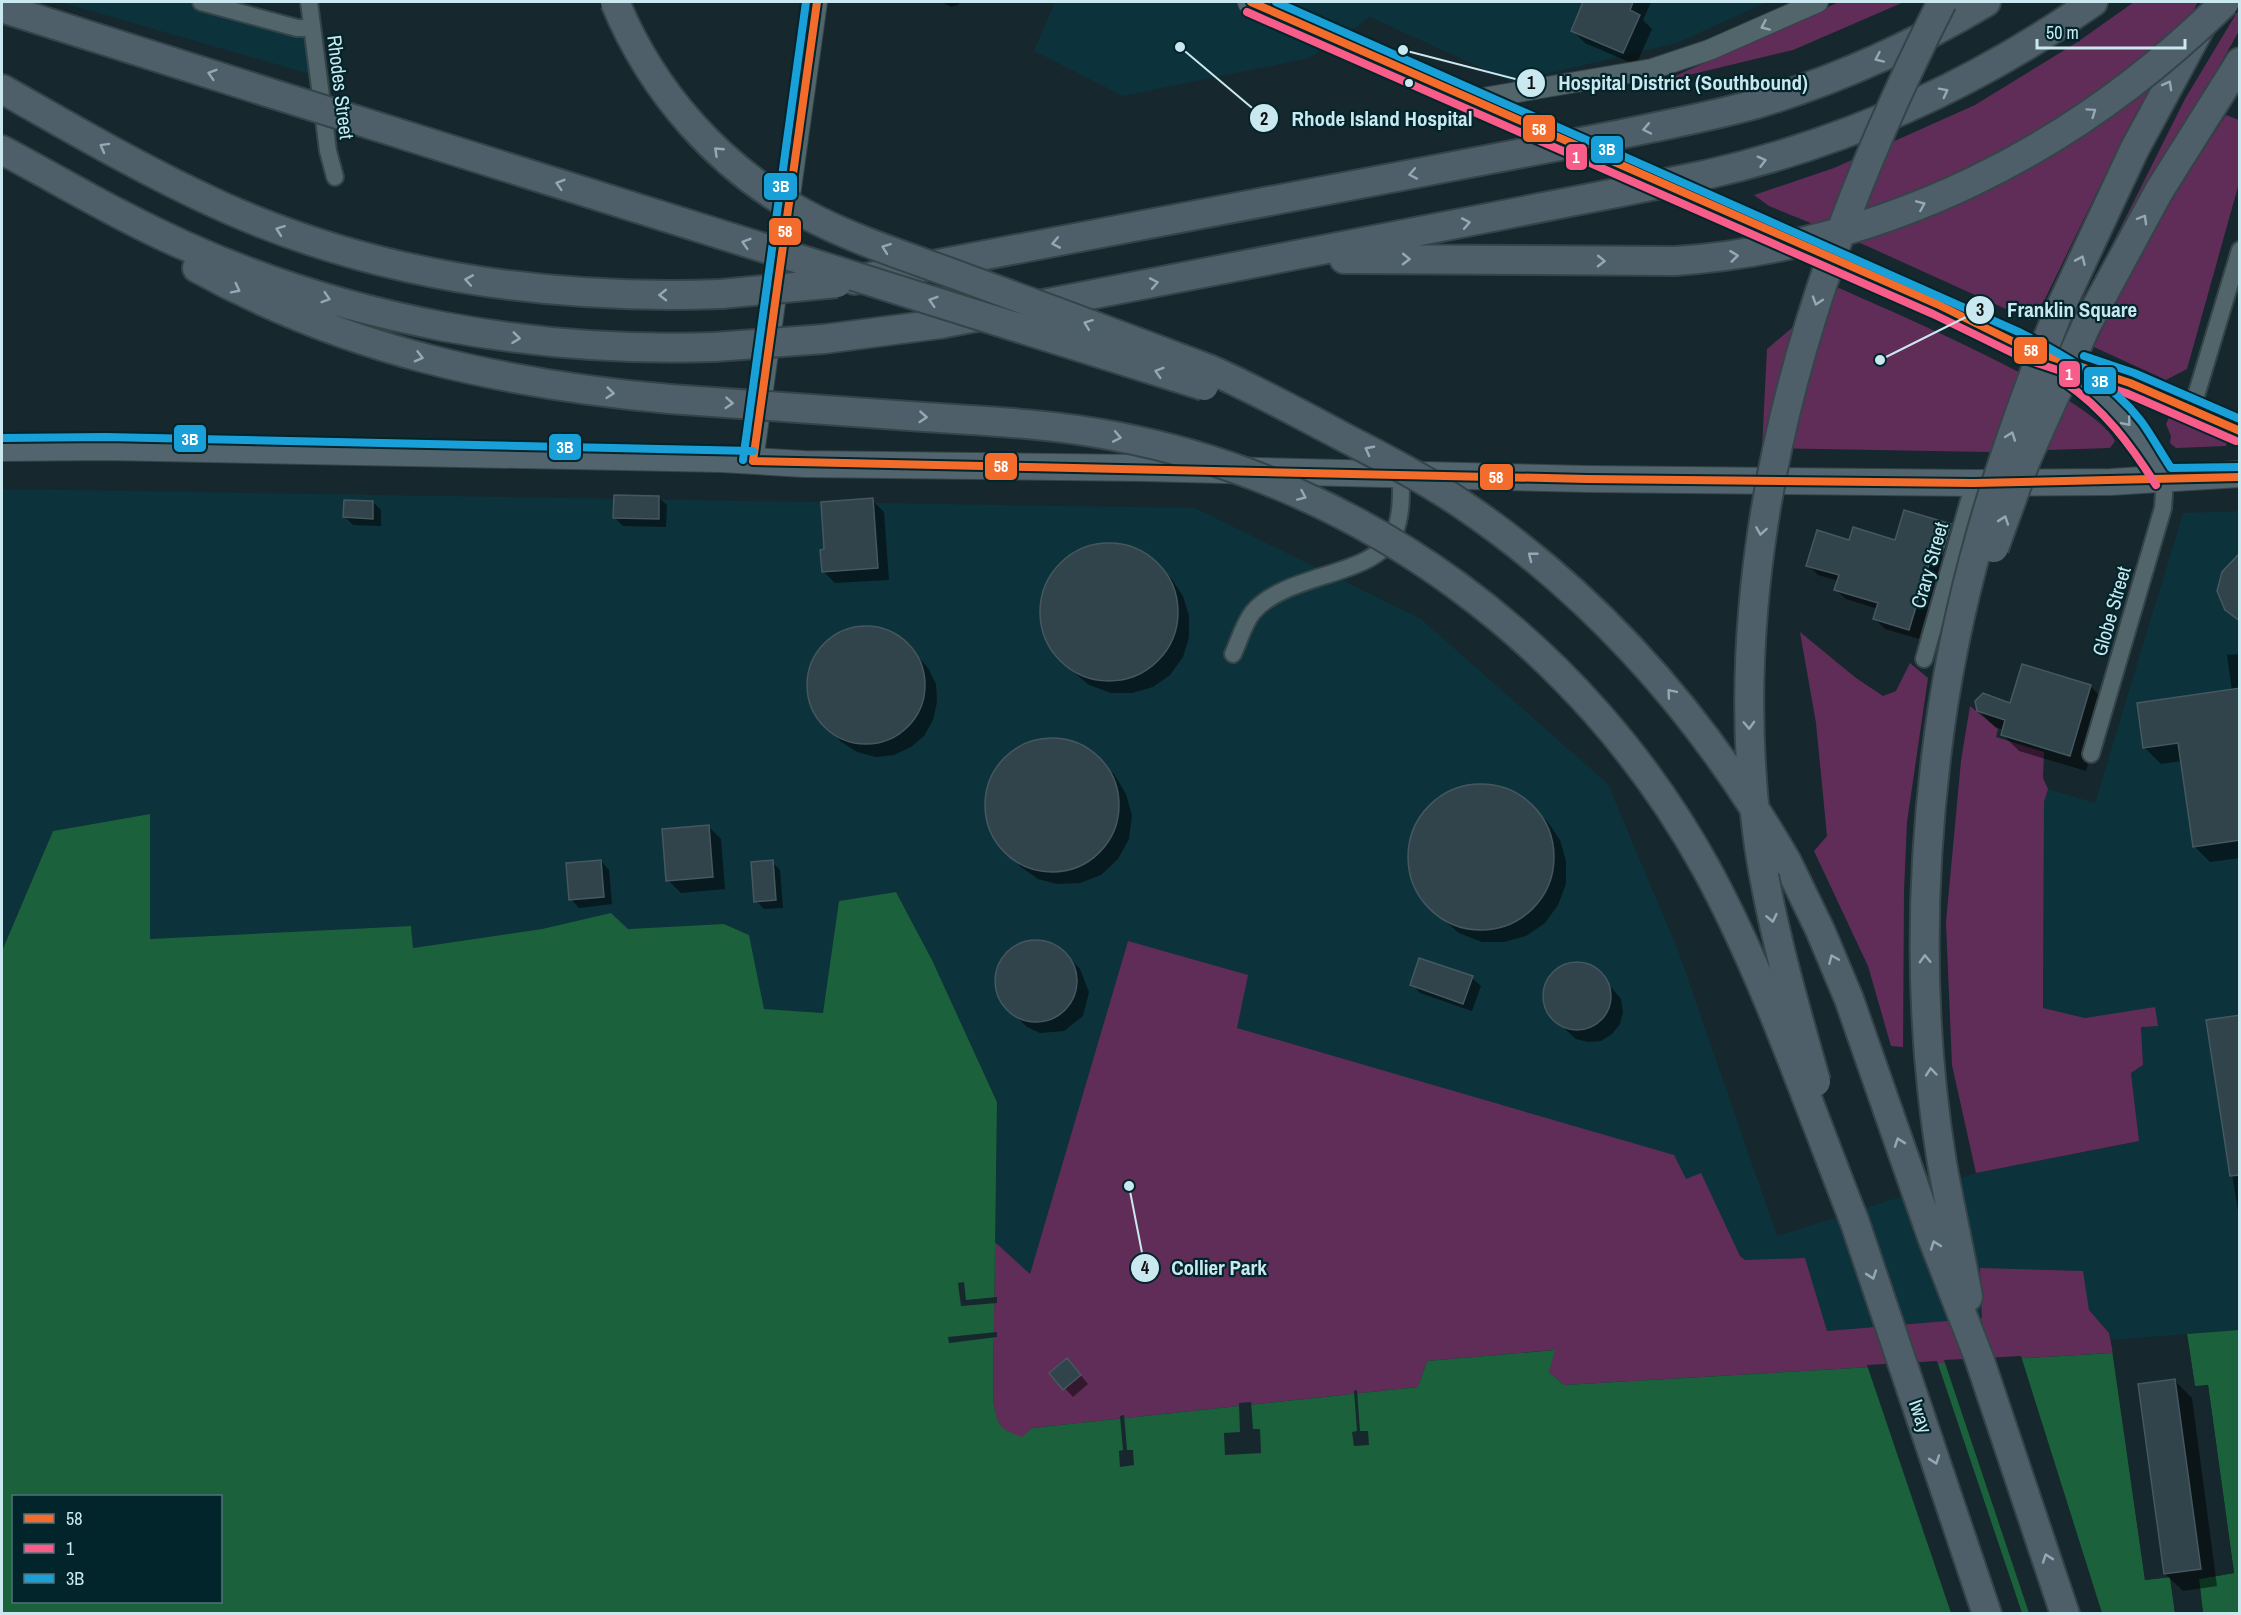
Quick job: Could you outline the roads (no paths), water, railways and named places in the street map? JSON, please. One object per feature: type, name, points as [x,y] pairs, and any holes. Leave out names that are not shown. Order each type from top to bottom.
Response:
[{"type":"highway","points":[[615,2],[635,46],[684,117],[722,156],[783,201],[849,234],[1209,369],[1296,410],[1397,465],[1469,509],[1544,565],[1597,613],[1689,714],[1734,776],[1786,862],[1820,930],[1849,999],[1918,1198],[1979,1358],[2065,1614]]},
{"type":"highway","points":[[1854,1220],[1781,956],[1766,883],[1755,812],[1750,741],[1750,631],[1757,559],[1772,470],[1813,314],[1862,177],[1901,86],[1942,2]]},
{"type":"highway","points":[[2,89],[192,192],[257,221],[360,255],[423,271],[527,288],[623,295],[721,294],[837,283],[1612,136],[1754,104],[1824,81],[1899,49],[1986,2]]},
{"type":"highway","points":[[2,150],[116,213],[183,245],[270,280],[338,302],[410,320],[481,333],[553,342],[623,347],[714,347],[824,339],[940,324],[1705,175],[1804,149],[1907,110],[2006,58],[2093,2]]},
{"type":"highway","points":[[1979,1358],[1948,1192],[1933,1090],[1924,946],[1925,874],[1936,758],[1950,657],[1973,555],[2005,452],[2058,313],[2134,150],[2216,2]]},
{"type":"highway","points":[[1285,258],[1675,261],[1754,253],[1818,240],[1881,221],[1958,189],[2031,151],[2089,114],[2160,61],[2225,2]]},
{"type":"highway","points":[[9,11],[1248,400],[1333,431]]},
{"type":"highway","points":[[1936,758],[1963,650],[2005,518],[2045,415],[2086,326],[2134,235],[2240,62]]},
{"type":"highway","points":[[116,213],[196,268],[231,286],[300,319],[402,353],[479,372],[592,392],[1039,425],[1146,442],[1216,462],[1284,487],[1379,534],[1440,573],[1507,624],[1578,691],[1625,746],[1679,823],[1737,930],[1854,1220]]},
{"type":"highway","name":"Iway","points":[[1854,1220],[1987,1614]]},
{"type":"main road","points":[[1251,2],[1937,304],[2030,350],[2068,371],[2105,398],[2132,427],[2165,479]]},
{"type":"main road","points":[[2030,350],[2122,380],[2240,431]]},
{"type":"main road","points":[[2,448],[106,447],[804,464],[1974,483],[2165,479],[2235,475]]},
{"type":"street","points":[[201,2],[297,28],[312,28]]},
{"type":"street","name":"Rhodes Street","points":[[309,2],[328,151],[334,177]]},
{"type":"street","points":[[753,461],[817,2]]},
{"type":"street","points":[[1472,100],[1661,66],[1709,50],[1818,2]]},
{"type":"street","points":[[2192,409],[2240,250]]},
{"type":"street","points":[[1233,654],[1253,613],[1284,588],[1363,562],[1388,544],[1397,525],[1401,475]]},
{"type":"street","name":"Globe Street","points":[[2091,754],[2163,508],[2165,479]]},
{"type":"street","name":"Crary Street","points":[[1924,659],[1974,483]]},
{"type":"place","name":"Rhode Island Hospital","points":[[1180,47]]},
{"type":"place","name":"Hospital District (Southbound)","points":[[1403,50]]},
{"type":"place","name":"Franklin Square","points":[[1880,360]]},
{"type":"place","name":"Collier Park","points":[[1129,1186]]}]
